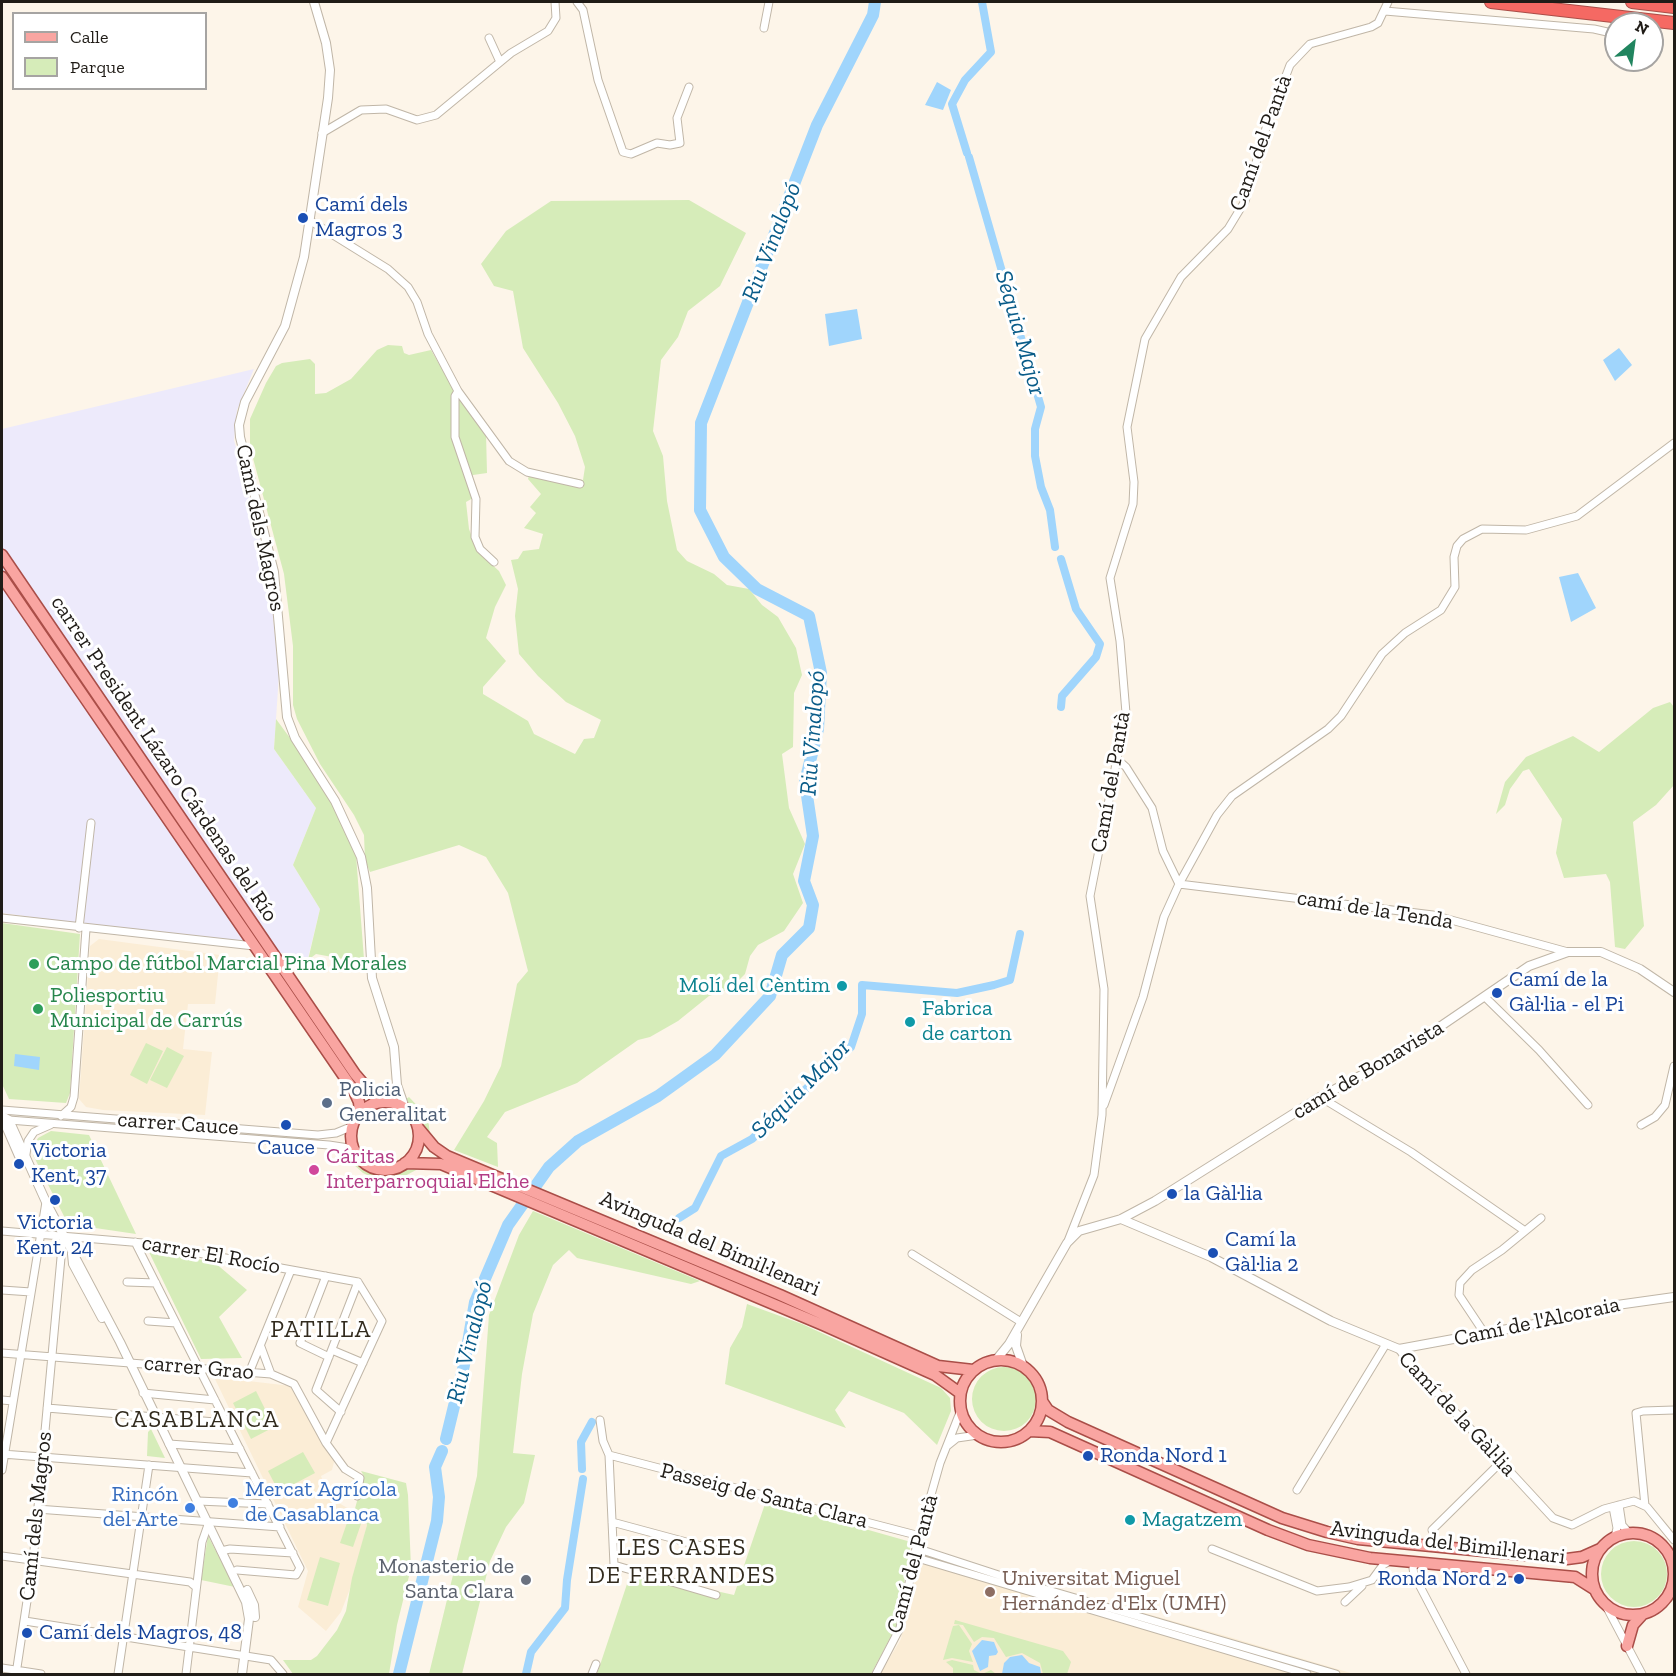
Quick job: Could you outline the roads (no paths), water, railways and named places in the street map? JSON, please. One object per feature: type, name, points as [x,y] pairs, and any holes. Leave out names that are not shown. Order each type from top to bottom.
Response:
[{"type":"highway","points":[[1491,2],[1674,23]]},
{"type":"highway","points":[[1632,2],[1674,7]]},
{"type":"main road","name":"carrer President Lázaro Cárdenas del Río","points":[[2,555],[348,1064],[384,1102]]},
{"type":"main road","name":"carrer President Lázaro Cárdenas del Río","points":[[2,577],[354,1091],[359,1102],[360,1113]]},
{"type":"main road","points":[[384,1102],[405,1108],[414,1117],[418,1129],[416,1150],[405,1163],[391,1169],[375,1168],[362,1160],[355,1149],[353,1126],[360,1113],[384,1102]]},
{"type":"main road","name":"Avinguda del Bimil·lenari","points":[[418,1129],[434,1147],[447,1156],[860,1341],[945,1381],[960,1393]]},
{"type":"main road","name":"Avinguda del Bimil·lenari","points":[[405,1163],[428,1161],[441,1164],[823,1313],[938,1366],[973,1370]]},
{"type":"main road","points":[[996,1360],[1008,1360],[1023,1366],[1037,1380],[1042,1401],[1038,1420],[1029,1431],[1007,1442],[991,1441],[978,1435],[967,1424],[961,1410],[960,1393],[964,1381],[973,1370],[996,1360]]},
{"type":"main road","name":"Avinguda del Bimil·lenari","points":[[1042,1401],[1048,1410],[1068,1422],[1282,1518],[1326,1532],[1358,1539],[1567,1559],[1582,1557],[1600,1549]]},
{"type":"main road","name":"Avinguda del Bimil·lenari","points":[[1029,1431],[1050,1432],[1290,1539],[1350,1555],[1575,1577],[1594,1589]]},
{"type":"main road","points":[[1643,1614],[1621,1614],[1605,1604],[1594,1589],[1592,1572],[1600,1549],[1615,1537],[1629,1533],[1642,1534],[1656,1540],[1668,1552],[1674,1567],[1672,1588],[1661,1604]]},
{"type":"main road","points":[[1627,1646],[1633,1625],[1643,1614],[1674,1599]]},
{"type":"street","name":"Camí dels Magros","points":[[314,2],[326,43],[330,70],[328,98],[309,220],[291,308],[275,348],[245,402],[240,436],[245,466],[274,572],[287,717],[294,738],[344,819],[361,857],[367,888],[372,978],[394,1047],[398,1085],[405,1108]]},
{"type":"street","points":[[322,133],[360,110],[386,110],[417,120],[429,118],[500,62],[548,31],[556,18],[555,2]]},
{"type":"street","points":[[576,2],[584,10],[598,80],[623,152],[631,154],[657,143],[670,145],[680,142],[677,118],[689,87]]},
{"type":"street","points":[[764,28],[769,2]]},
{"type":"street","points":[[1387,6],[1604,31]]},
{"type":"street","name":"Camí del Pantà","points":[[996,1360],[1020,1325],[1067,1243],[1094,1174],[1102,1110],[1104,989],[1090,896],[1126,713],[1125,684],[1110,578],[1133,504],[1134,482],[1128,427],[1145,339],[1181,277],[1228,229],[1245,201],[1255,173],[1266,128],[1290,65],[1310,44],[1371,27],[1387,6]]},
{"type":"street","points":[[489,38],[500,62]]},
{"type":"street","points":[[309,220],[388,269],[408,287],[417,302],[428,334],[458,391],[514,465],[527,472],[580,484]]},
{"type":"street","points":[[458,391],[455,396],[455,437],[476,499],[475,537],[480,549],[494,562]]},
{"type":"street","points":[[1102,1110],[1143,997],[1164,917],[1179,884],[1217,815],[1232,796],[1328,729],[1341,716],[1382,654],[1405,633],[1441,610],[1455,587],[1454,557],[1457,546],[1463,539],[1482,529],[1527,530],[1577,516],[1674,443]]},
{"type":"street","points":[[1116,758],[1126,767],[1152,808],[1163,851],[1179,884]]},
{"type":"street","points":[[61,1116],[71,1107],[74,1097],[82,928],[91,823]]},
{"type":"street","name":"camí de la Tenda","points":[[1179,884],[1433,915],[1568,952]]},
{"type":"street","points":[[2,918],[254,946]]},
{"type":"street","name":"camí de Bonavista","points":[[1067,1243],[1085,1228],[1120,1219],[1155,1201],[1320,1097],[1394,1058],[1529,966],[1568,952],[1593,951],[1619,958],[1674,992]]},
{"type":"street","points":[[1485,997],[1539,1050],[1588,1105]]},
{"type":"street","points":[[1641,1125],[1655,1117],[1665,1105],[1674,1066]]},
{"type":"street","points":[[384,1102],[398,1085]]},
{"type":"street","points":[[1320,1097],[1411,1152],[1525,1231]]},
{"type":"street","name":"carrer Cauce","points":[[2,1110],[318,1134],[336,1133],[353,1126]]},
{"type":"street","points":[[4,1118],[73,1259]]},
{"type":"street","name":"carrer Cauce","points":[[4,1118],[56,1125],[329,1145],[355,1149]]},
{"type":"street","points":[[32,1175],[27,1155],[28,1141],[40,1128],[56,1125]]},
{"type":"street","points":[[2,1470],[46,1202]]},
{"type":"street","points":[[1485,1334],[1459,1295],[1460,1283],[1472,1270],[1541,1218]]},
{"type":"street","name":"Camí de la Gàl·lia","points":[[1120,1219],[1211,1257],[1331,1321],[1400,1348],[1407,1360],[1553,1518],[1562,1524],[1580,1524],[1616,1506],[1634,1501],[1644,1506]]},
{"type":"street","name":"carrer El Rocío","points":[[2,1231],[135,1242],[358,1282]]},
{"type":"street","name":"Camí dels Magros","points":[[17,1673],[33,1561],[63,1236]]},
{"type":"street","points":[[135,1242],[299,1565],[299,1572],[293,1575],[237,1570]]},
{"type":"street","points":[[912,1254],[1020,1325],[1016,1346],[1023,1366]]},
{"type":"street","points":[[59,1268],[73,1259],[78,1260],[252,1612]]},
{"type":"street","points":[[249,1373],[291,1269]]},
{"type":"street","points":[[326,1276],[300,1343],[363,1363]]},
{"type":"street","points":[[127,1282],[156,1283]]},
{"type":"street","points":[[326,1443],[382,1321],[358,1282]]},
{"type":"street","points":[[341,1412],[316,1390],[358,1282]]},
{"type":"street","points":[[2,1290],[31,1292]]},
{"type":"street","name":"Camí de l'Alcoraia","points":[[1400,1348],[1562,1319],[1617,1305],[1674,1297]]},
{"type":"street","points":[[148,1321],[176,1323]]},
{"type":"street","points":[[1297,1490],[1386,1344]]},
{"type":"street","points":[[261,1347],[271,1374],[294,1384],[326,1443],[345,1469],[360,1478],[357,1496]]},
{"type":"street","name":"carrer Grao","points":[[2,1353],[271,1374]]},
{"type":"street","points":[[143,1393],[215,1400]]},
{"type":"street","points":[[2,1400],[13,1401]]},
{"type":"street","points":[[47,1408],[227,1423]]},
{"type":"street","name":"Camí del Pantà","points":[[876,1674],[900,1628],[916,1548],[944,1450],[961,1410]]},
{"type":"street","points":[[1674,1410],[1636,1413],[1644,1506],[1674,1540]]},
{"type":"street","points":[[600,1420],[603,1441],[609,1455],[614,1565],[716,1595]]},
{"type":"street","points":[[944,1450],[957,1438],[978,1435]]},
{"type":"street","points":[[169,1444],[240,1449]]},
{"type":"street","points":[[3,1454],[252,1473]]},
{"type":"street","name":"Passeig de Santa Clara","points":[[609,1455],[920,1536]]},
{"type":"street","points":[[1432,1530],[1501,1462]]},
{"type":"street","points":[[118,1674],[148,1465]]},
{"type":"street","points":[[198,1501],[268,1504]]},
{"type":"street","points":[[1616,1506],[1622,1525],[1629,1533]]},
{"type":"street","points":[[1615,1537],[1616,1506]]},
{"type":"street","points":[[37,1509],[280,1527]]},
{"type":"street","points":[[186,1674],[202,1542],[209,1522]]},
{"type":"street","points":[[612,1522],[727,1553]]},
{"type":"street","points":[[916,1548],[1017,1581],[1336,1674]]},
{"type":"street","points":[[1212,1549],[1317,1591],[1372,1580],[1383,1565],[1391,1560]]},
{"type":"street","points":[[223,1550],[293,1553]]},
{"type":"street","points":[[223,1550],[237,1570],[252,1612],[247,1656],[242,1674]]},
{"type":"street","points":[[2,1556],[190,1582],[196,1587]]},
{"type":"street","points":[[914,1557],[1307,1674]]},
{"type":"street","points":[[1416,1562],[1413,1568],[1414,1575],[1466,1674]]},
{"type":"street","points":[[1345,1602],[1366,1582]]},
{"type":"street","points":[[1605,1604],[1642,1674]]},
{"type":"street","points":[[25,1621],[271,1660],[283,1674]]},
{"type":"street","points":[[247,1656],[248,1674]]},
{"type":"street","points":[[592,1674],[596,1664]]},
{"type":"street","points":[[2,1668],[17,1673],[41,1674]]},
{"type":"water","points":[[937,82],[951,90],[943,110],[925,105]]},
{"type":"water","points":[[857,309],[862,339],[829,346],[825,314]]},
{"type":"water","points":[[1619,348],[1632,365],[1615,381],[1603,360]]},
{"type":"water","points":[[1578,573],[1596,608],[1571,622],[1559,577]]},
{"type":"water","points":[[15,1054],[40,1057],[39,1070],[14,1066]]},
{"type":"water","points":[[982,1640],[994,1642],[998,1652],[996,1655],[989,1656],[988,1667],[980,1671],[972,1651]]},
{"type":"water","points":[[1022,1655],[1029,1663],[1040,1667],[1041,1674],[1002,1674],[1004,1663],[1010,1657]]},
{"type":"waterway","name":"Riu Vinalopó","points":[[446,1439],[464,1365],[475,1302],[508,1225],[549,1167],[578,1141],[658,1096],[715,1055],[770,996],[782,955],[809,928],[813,905],[804,881],[813,836],[805,782],[818,729],[821,673],[809,616],[757,589],[724,557],[700,510],[701,423],[817,125],[873,15],[875,2]]},
{"type":"waterway","name":"Séquia Major","points":[[967,153],[952,104],[965,80],[991,52],[982,2]]},
{"type":"waterway","name":"Séquia Major","points":[[969,157],[1041,407],[1035,429],[1035,456],[1041,487],[1050,510],[1055,547]]},
{"type":"waterway","name":"Séquia Major","points":[[1061,559],[1076,609],[1100,644],[1096,657],[1062,696],[1061,707]]},
{"type":"waterway","name":"Séquia Major","points":[[679,1218],[695,1208],[721,1156],[752,1139],[851,1047],[862,1014],[862,985],[957,993],[1010,980],[1020,934]]},
{"type":"waterway","name":"Séquia Major","points":[[582,1469],[581,1442],[592,1422]]},
{"type":"waterway","name":"Riu Vinalopó","points":[[399,1674],[437,1521],[439,1497],[435,1467],[442,1451]]},
{"type":"waterway","name":"Séquia Major","points":[[526,1674],[531,1652],[565,1608],[567,1580],[583,1479]]},
{"type":"place","name":"Camí dels Magros 3","points":[[303,218]]},
{"type":"place","name":"Campo de fútbol Marcial Pina Morales","points":[[34,964]]},
{"type":"place","name":"Molí del Cèntim","points":[[842,986]]},
{"type":"place","name":"Camí de la Gàl·lia - el Pi","points":[[1497,993]]},
{"type":"place","name":"Poliesportiu Municipal de Carrús","points":[[38,1009]]},
{"type":"place","name":"Fabrica de carton","points":[[910,1022]]},
{"type":"place","name":"Policia Generalitat","points":[[327,1103]]},
{"type":"place","name":"Cauce","points":[[286,1125]]},
{"type":"place","name":"Victoria Kent, 37","points":[[19,1164]]},
{"type":"place","name":"Cáritas Interparroquial Elche","points":[[314,1170]]},
{"type":"place","name":"la Gàl·lia","points":[[1172,1194]]},
{"type":"place","name":"Victoria Kent, 24","points":[[55,1200]]},
{"type":"place","name":"Camí la Gàl·lia 2","points":[[1213,1253]]},
{"type":"place","name":"Ronda Nord 1","points":[[1088,1456]]},
{"type":"place","name":"Mercat Agrícola de Casablanca","points":[[233,1503]]},
{"type":"place","name":"Rincón del Arte","points":[[190,1508]]},
{"type":"place","name":"Magatzem","points":[[1130,1520]]},
{"type":"place","name":"Ronda Nord 2","points":[[1519,1579]]},
{"type":"place","name":"Monasterio de Santa Clara","points":[[526,1580]]},
{"type":"place","name":"Universitat Miguel Hernández d'Elx (UMH)","points":[[990,1592]]},
{"type":"place","name":"Camí dels Magros, 48","points":[[27,1633]]},
{"type":"district","name":"PATILLA","points":[[321,1330]]},
{"type":"district","name":"CASABLANCA","points":[[197,1420]]},
{"type":"district","name":"LES CASES DE FERRANDES","points":[[682,1562]]}]
